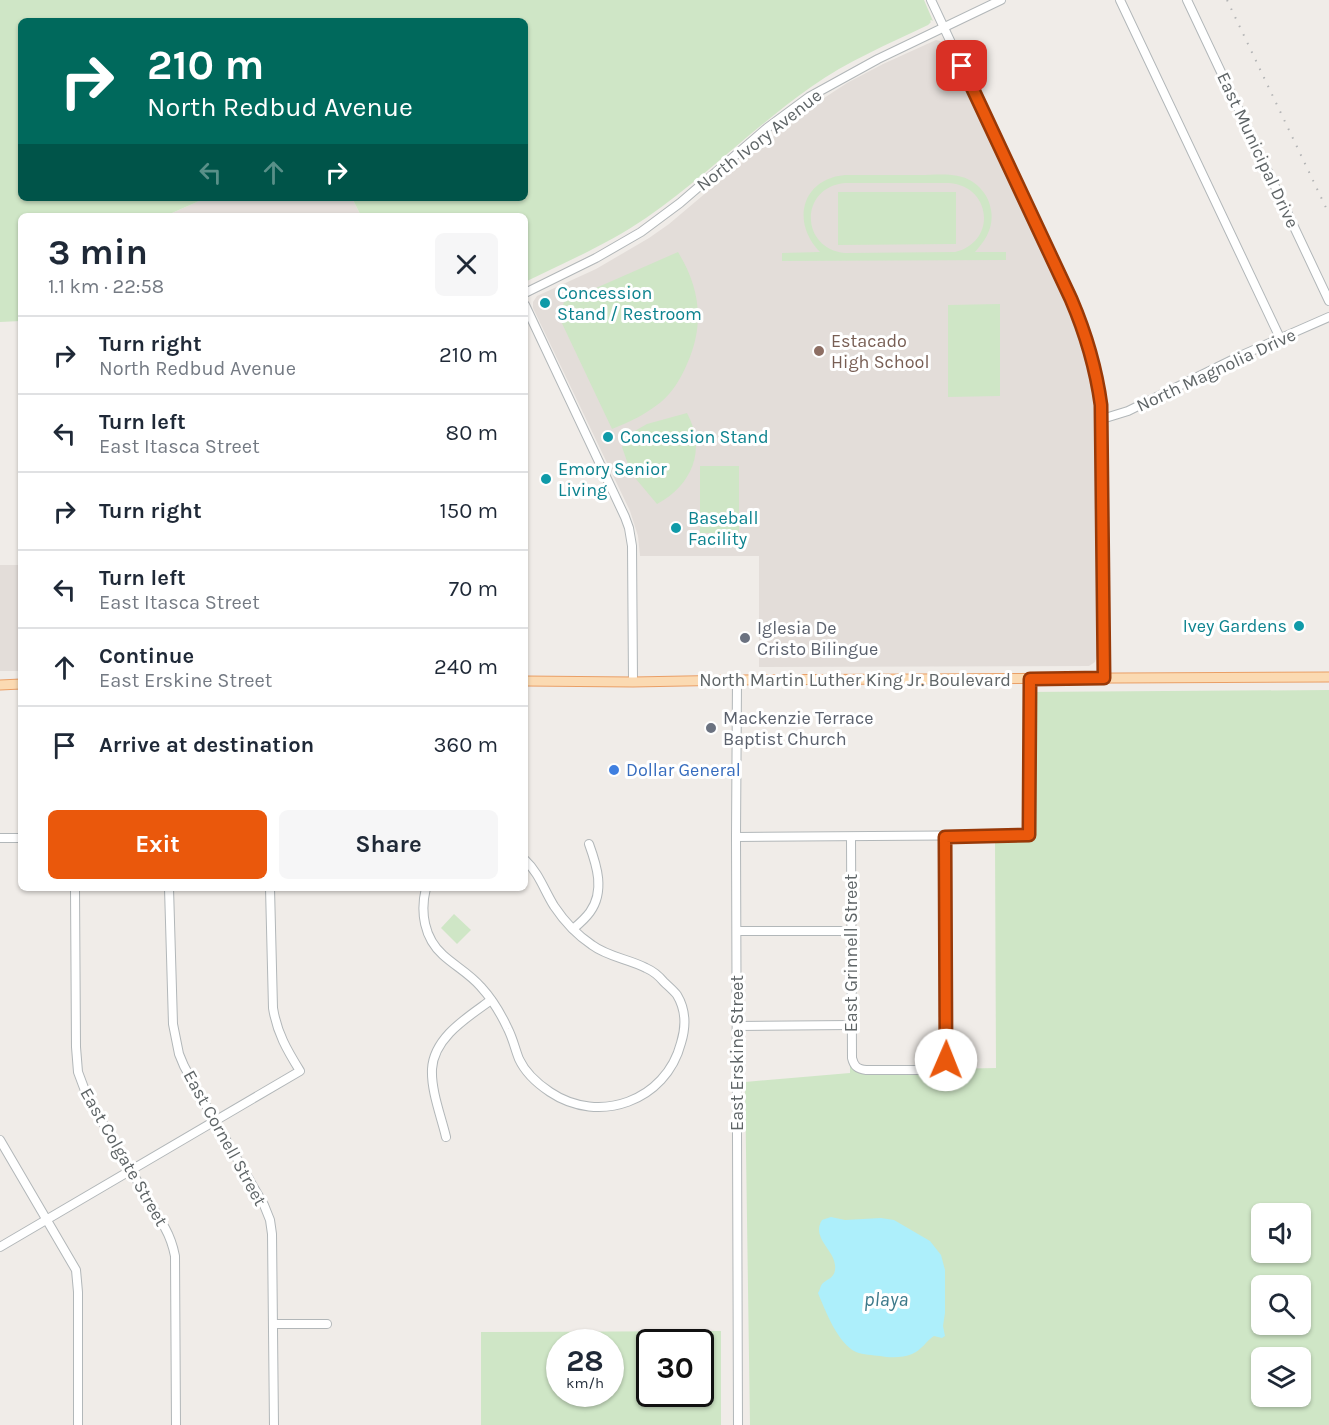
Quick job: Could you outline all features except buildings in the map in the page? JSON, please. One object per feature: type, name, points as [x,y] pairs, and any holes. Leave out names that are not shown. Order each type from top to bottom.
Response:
[{"type":"main road","name":"North Martin Luther King Jr. Boulevard","points":[[528,681],[1329,677]]},
{"type":"main road","points":[[0,685],[18,684]]},
{"type":"street","points":[[931,0],[1081,322],[1094,362],[1102,420],[1104,678]]},
{"type":"street","points":[[1120,0],[1281,338]]},
{"type":"street","name":"East Municipal Drive","points":[[1187,0],[1329,301]]},
{"type":"street","name":"North Ivory Avenue","points":[[528,292],[596,258],[660,219],[767,128],[809,97],[878,58],[996,1]]},
{"type":"street","points":[[528,311],[629,528],[632,546],[633,682]]},
{"type":"street","name":"North Magnolia Drive","points":[[1102,420],[1128,411],[1240,356],[1329,317]]},
{"type":"street","points":[[736,837],[1029,835],[1030,679]]},
{"type":"street","name":"East Erskine Street","points":[[737,680],[738,1425]]},
{"type":"street","name":"East Grinnell Street","points":[[850,837],[853,1064],[860,1070],[935,1070],[944,1066],[946,1056],[945,837]]},
{"type":"street","points":[[0,838],[18,838]]},
{"type":"street","points":[[573,929],[589,914],[597,896],[597,872],[589,844]]},
{"type":"street","points":[[426,891],[423,911],[430,938],[441,954],[473,979],[491,1000],[509,1030],[522,1065],[539,1084],[562,1099],[583,1105],[614,1106],[640,1096],[660,1082],[678,1055],[685,1023],[676,994],[651,970],[592,946],[564,920],[540,877],[528,863]]},
{"type":"street","name":"East Colgate Street","points":[[75,891],[78,1072],[87,1096],[171,1241],[175,1256],[176,1425]]},
{"type":"street","name":"East Cornell Street","points":[[169,891],[173,1024],[176,1043],[184,1066],[264,1205],[270,1220],[274,1425]]},
{"type":"street","points":[[0,1247],[300,1071],[281,1037],[273,1008],[270,891]]},
{"type":"street","points":[[737,932],[851,931]]},
{"type":"street","points":[[446,1137],[433,1084],[433,1062],[438,1049],[453,1030],[491,1000]]},
{"type":"street","points":[[737,1026],[851,1025]]},
{"type":"street","points":[[0,1140],[76,1270],[78,1278],[78,1425]]},
{"type":"street","points":[[273,1324],[327,1324]]},
{"type":"shaded area","name":"Estacado High School","points":[[936,40],[944,45],[1044,254],[1067,305],[1087,360],[1094,398],[1096,431],[1097,656],[1095,662],[1089,666],[759,667],[759,556],[640,556],[638,536],[630,511],[533,308],[533,302],[537,296],[596,269],[649,238],[669,224],[765,143],[847,83]]},
{"type":"shaded area","points":[[199,201],[354,201],[360,213],[172,213]]},
{"type":"shaded area","points":[[0,565],[18,565],[18,671],[0,671]]},
{"type":"green space","points":[[0,0],[924,0],[933,21],[854,61],[811,87],[667,203],[632,227],[528,281],[528,213],[360,213],[354,201],[528,201],[528,18],[18,18],[18,201],[199,201],[172,213],[18,213],[18,321],[0,322]]},
{"type":"green space","points":[[941,174],[967,179],[985,194],[992,216],[988,233],[975,252],[1006,252],[1006,260],[782,261],[782,253],[820,252],[811,241],[805,228],[805,204],[810,193],[830,178],[845,175]],"holes":[[[845,183],[949,183],[963,186],[974,194],[981,204],[984,215],[983,227],[978,237],[969,246],[955,252],[845,253],[830,249],[820,241],[813,230],[811,218],[813,206],[819,195],[830,187]]]},
{"type":"green space","points":[[838,192],[956,192],[956,244],[838,245]]},
{"type":"green space","points":[[678,252],[691,279],[698,306],[693,349],[679,380],[665,398],[644,414],[612,429],[559,317],[564,302]]},
{"type":"green space","points":[[1000,304],[1000,396],[948,397],[948,305]]},
{"type":"green space","points":[[687,413],[696,440],[693,465],[679,487],[657,504],[631,473],[622,447],[626,436],[647,424]]},
{"type":"green space","points":[[700,466],[739,466],[739,533],[700,533]]},
{"type":"green space","points":[[1329,690],[1329,1425],[750,1425],[745,1082],[850,1073],[850,1066],[996,1068],[995,842],[1024,831],[1024,692]]},
{"type":"green space","points":[[454,914],[471,930],[457,944],[441,928]]},
{"type":"green space","points":[[624,1331],[636,1331],[636,1407],[714,1407],[714,1331],[721,1331],[721,1425],[481,1425],[481,1332],[546,1332],[546,1407],[624,1407]]},
{"type":"water","name":"playa","points":[[831,1217],[845,1220],[881,1218],[894,1220],[930,1241],[941,1255],[945,1270],[943,1326],[945,1336],[942,1338],[934,1336],[915,1352],[896,1357],[859,1353],[843,1342],[818,1293],[822,1284],[832,1277],[835,1270],[833,1257],[819,1233],[822,1220]]},
{"type":"railway","points":[[1227,0],[1329,214]]},
{"type":"place","name":"Concession Stand / Restroom","points":[[545,303]]},
{"type":"place","name":"Estacado High School","points":[[819,351]]},
{"type":"place","name":"Concession Stand","points":[[608,437]]},
{"type":"place","name":"Emory Senior Living","points":[[546,479]]},
{"type":"place","name":"Baseball Facility","points":[[676,528]]},
{"type":"place","name":"Ivey Gardens","points":[[1299,626]]},
{"type":"place","name":"Iglesia De Cristo Bilingue","points":[[745,638]]},
{"type":"place","name":"Mackenzie Terrace Baptist Church","points":[[711,728]]},
{"type":"place","name":"Dollar General","points":[[614,770]]},
{"type":"route","points":[[946,1060],[945,837],[1029,835],[1030,679],[1104,678],[1101,405],[1094,362],[1071,299],[962,66]]}]
